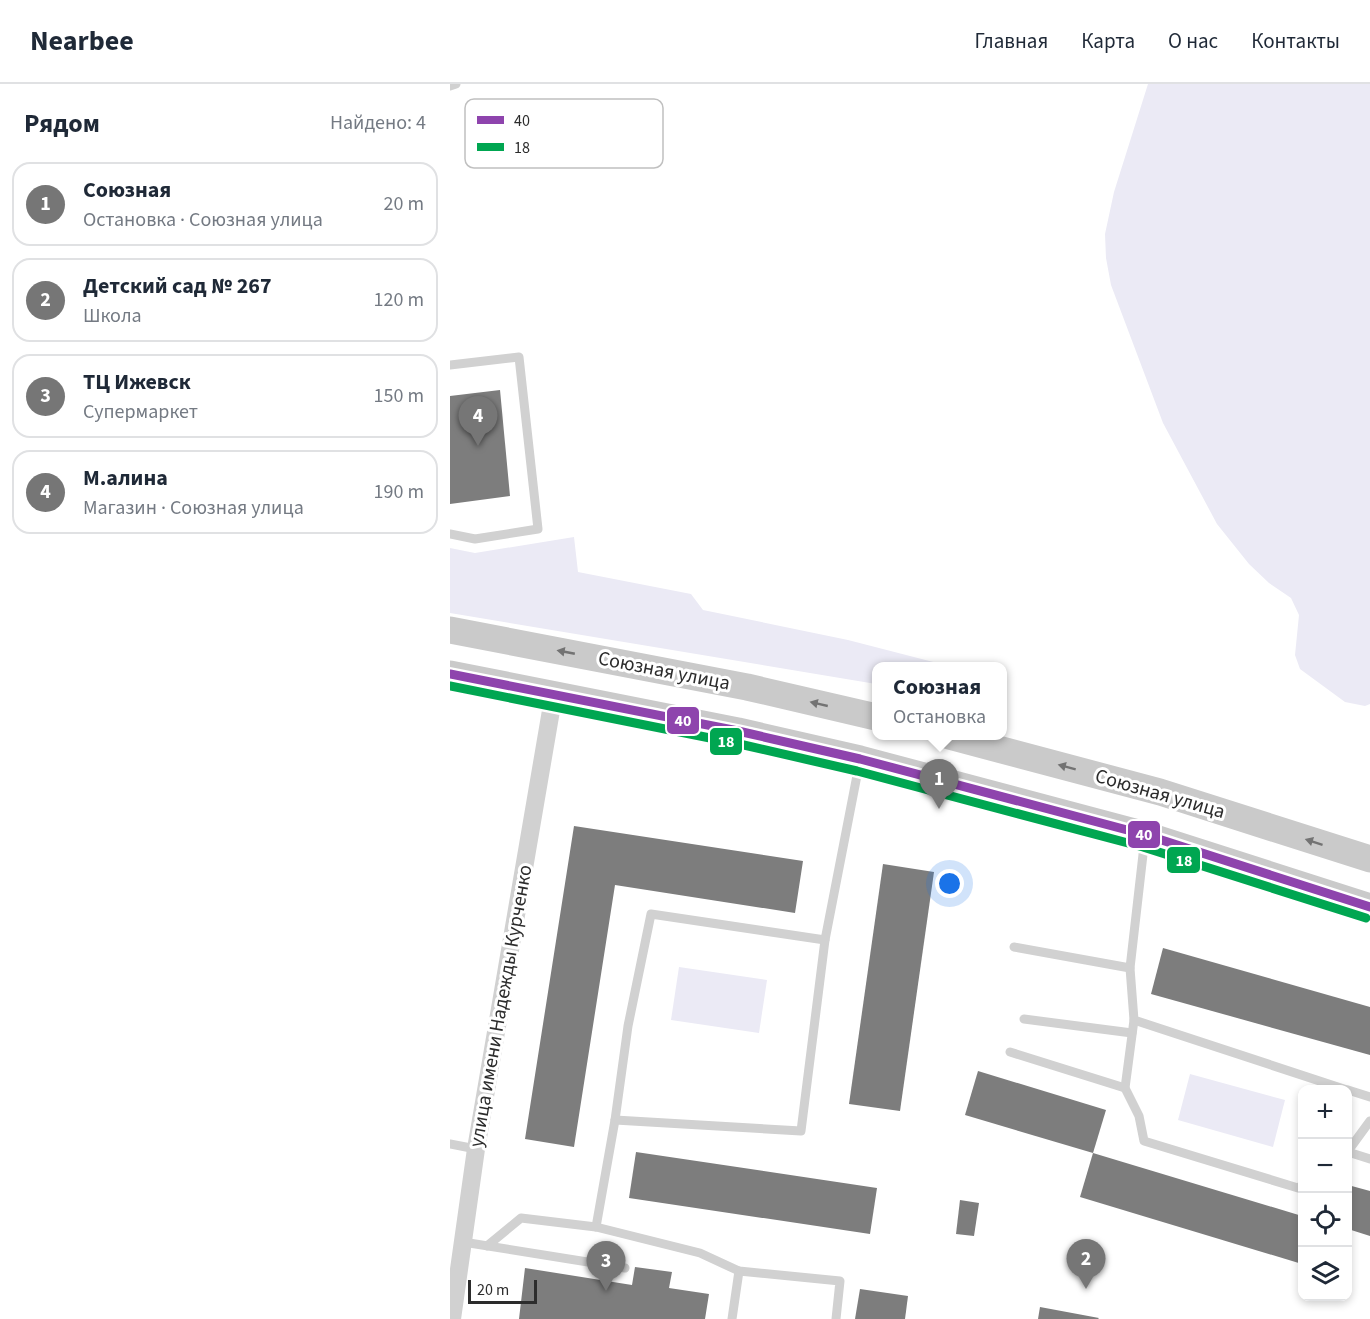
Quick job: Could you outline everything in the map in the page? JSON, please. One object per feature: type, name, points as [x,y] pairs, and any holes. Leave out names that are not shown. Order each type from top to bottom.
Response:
[{"type":"main road","name":"Союзная улица","points":[[450,630],[747,687],[872,716]]},
{"type":"main road","points":[[450,674],[738,731],[860,759],[1146,835],[1370,907]]},
{"type":"main road","points":[[738,731],[747,687]]},
{"type":"main road","name":"Союзная улица","points":[[968,740],[1160,792],[1370,860]]},
{"type":"street","name":"улица имени Надежды Курченко","points":[[452,1319],[476,1149],[554,693]]},
{"type":"lane","points":[[450,86],[456,84]]},
{"type":"lane","points":[[450,365],[519,357],[538,529],[475,538],[450,534]]},
{"type":"lane","points":[[615,1120],[801,1131],[825,940],[860,759]]},
{"type":"lane","points":[[1146,835],[1130,968],[1134,1020],[1125,1088],[1139,1116],[1144,1141],[1298,1188]]},
{"type":"lane","points":[[596,1227],[615,1120],[628,1026],[651,914],[825,940]]},
{"type":"lane","points":[[1014,947],[1130,968]]},
{"type":"lane","points":[[1024,1019],[1132,1033]]},
{"type":"lane","points":[[1134,1020],[1332,1085]]},
{"type":"lane","points":[[1010,1052],[1125,1088]]},
{"type":"lane","points":[[1352,1092],[1370,1097]]},
{"type":"lane","points":[[1352,1144],[1370,1121]]},
{"type":"lane","points":[[450,1144],[476,1149]]},
{"type":"lane","points":[[1352,1153],[1370,1159]]},
{"type":"lane","points":[[487,1246],[521,1218],[596,1227],[700,1253],[739,1271],[840,1281],[836,1319]]},
{"type":"lane","points":[[463,1242],[625,1268]]},
{"type":"lane","points":[[732,1319],[739,1271]]},
{"type":"shaded area","points":[[1148,84],[1370,84],[1370,704],[1365,706],[1345,702],[1300,669],[1295,655],[1299,615],[1291,598],[1269,583],[1249,564],[1217,524],[1163,423],[1111,285],[1106,258],[1105,234],[1114,192]]},
{"type":"shaded area","points":[[574,537],[578,572],[691,594],[703,610],[848,640],[933,662],[872,662],[872,683],[450,613],[450,548],[475,553]]},
{"type":"shaded area","points":[[679,967],[767,980],[759,1033],[671,1020]]},
{"type":"shaded area","points":[[1190,1074],[1285,1100],[1273,1147],[1178,1120]]},
{"type":"building","points":[[500,390],[510,496],[450,504],[450,396]]},
{"type":"building","points":[[574,826],[803,861],[795,913],[615,885],[574,1147],[525,1139]]},
{"type":"building","points":[[883,864],[934,872],[900,1111],[849,1104]]},
{"type":"building","points":[[1163,948],[1370,1007],[1370,1055],[1151,994]]},
{"type":"building","points":[[978,1071],[1106,1110],[1093,1153],[965,1115]]},
{"type":"building","points":[[636,1152],[877,1188],[870,1234],[629,1198]]},
{"type":"building","points":[[1093,1153],[1298,1215],[1298,1263],[1080,1197]]},
{"type":"building","points":[[1352,1186],[1370,1191],[1370,1236],[1352,1230]]},
{"type":"building","points":[[960,1200],[979,1203],[974,1236],[956,1234]]},
{"type":"building","points":[[635,1267],[672,1272],[669,1288],[709,1294],[705,1319],[519,1319],[525,1268],[632,1285]]},
{"type":"building","points":[[860,1289],[908,1296],[905,1319],[855,1319]]},
{"type":"building","points":[[1040,1307],[1099,1318],[1038,1319]]},
{"type":"transit line","name":"40","points":[[450,674],[738,731],[860,759],[1146,835],[1370,907]]},
{"type":"transit line","name":"18","points":[[450,686],[735,743],[857,771],[1143,847],[1366,918]]},
{"type":"place","name":"М.алина","points":[[478,446]]},
{"type":"place","name":"Союзная","points":[[939,809]]},
{"type":"place","name":"Детский сад № 267","points":[[1086,1289]]},
{"type":"place","name":"ТЦ Ижевск","points":[[606,1291]]}]
